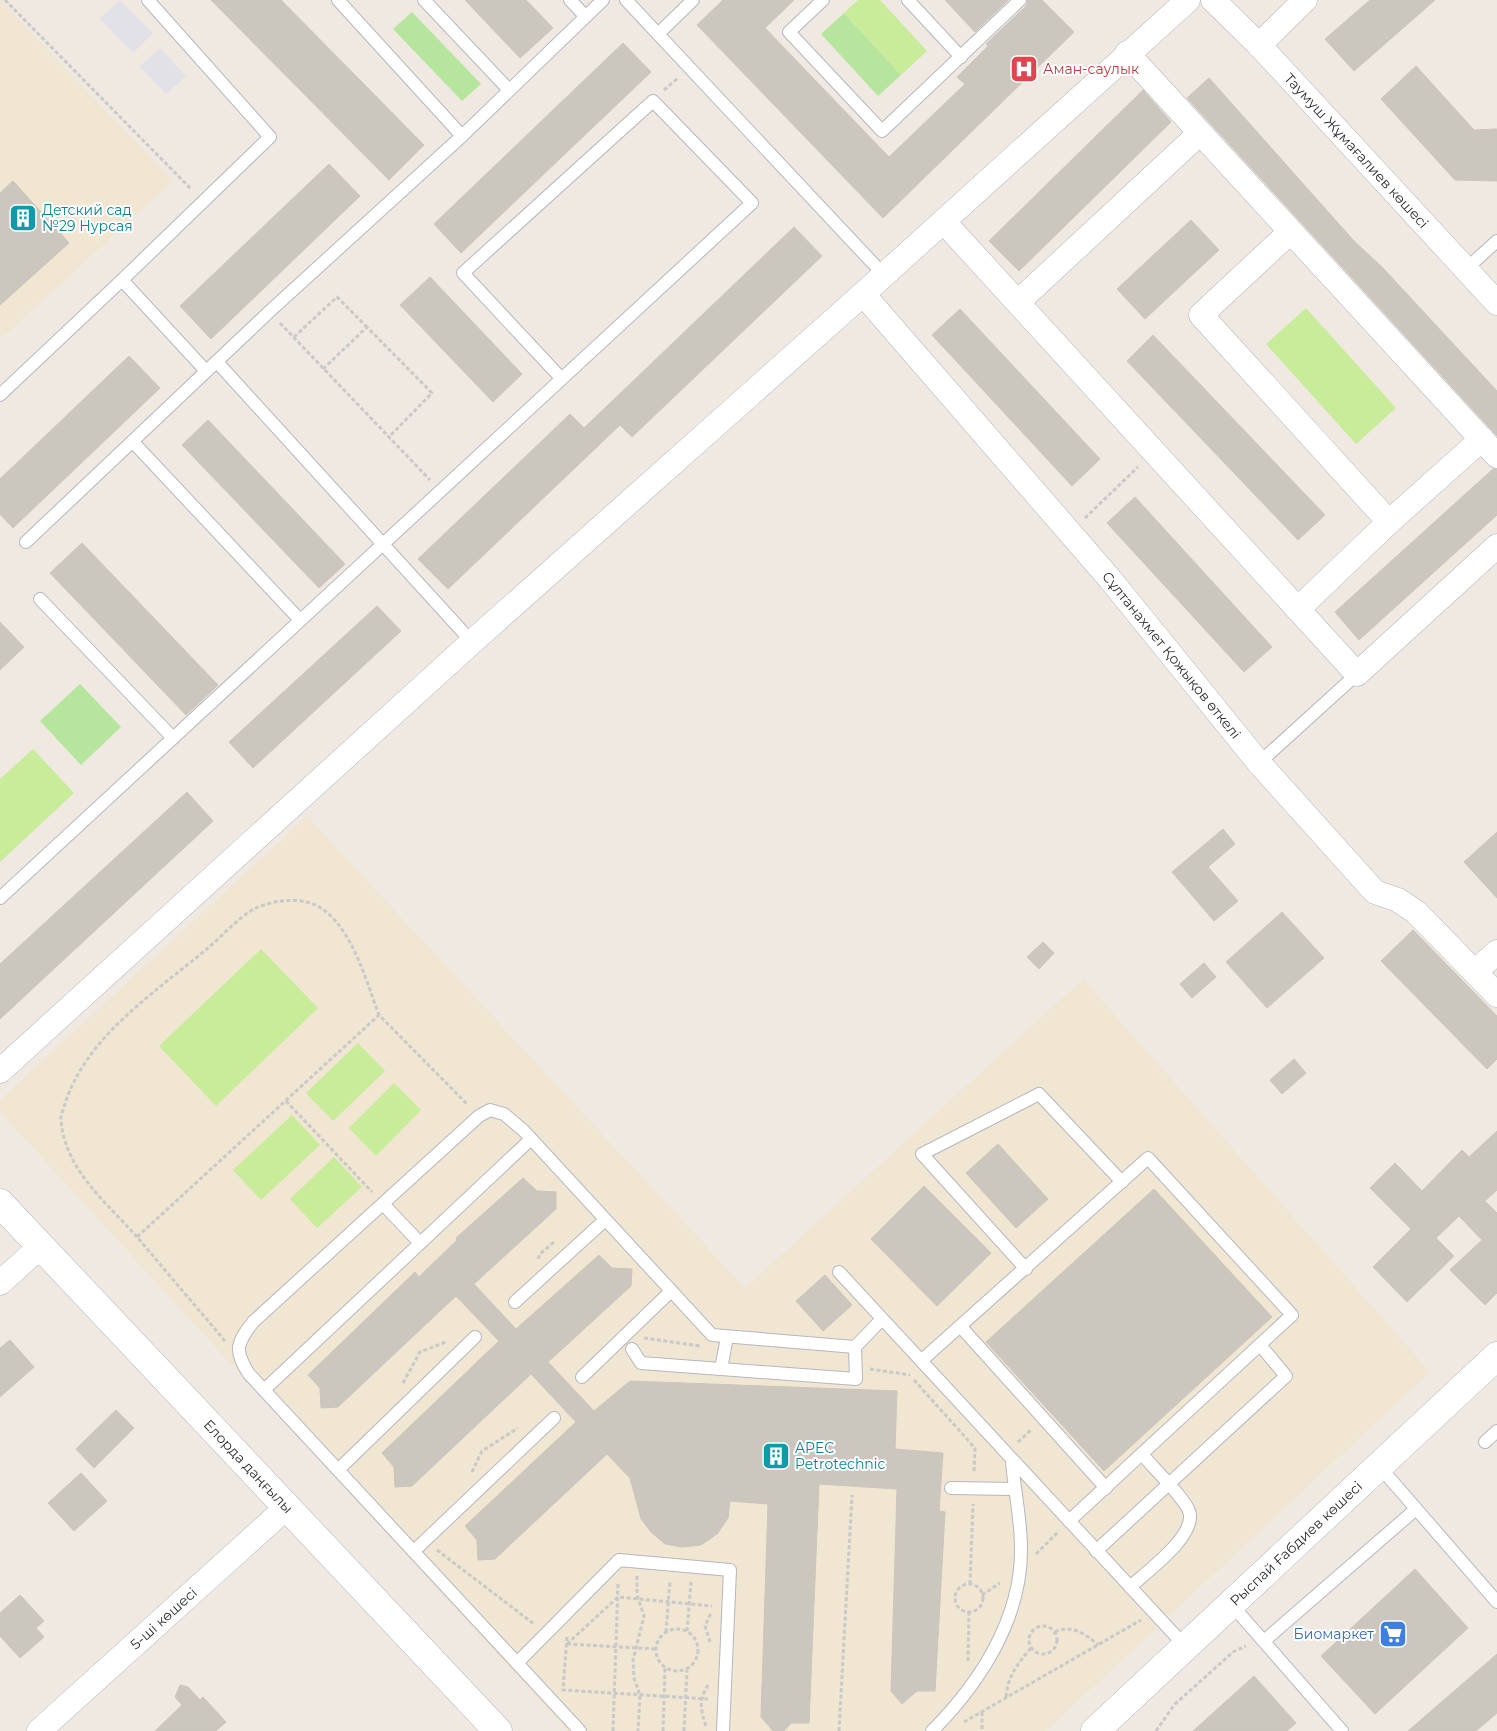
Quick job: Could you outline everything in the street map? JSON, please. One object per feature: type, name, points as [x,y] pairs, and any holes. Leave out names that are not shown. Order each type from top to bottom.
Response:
[{"type":"street","points":[[0,1072],[472,642],[863,294],[883,274],[944,222],[1127,53],[1188,0]]},
{"type":"street","name":"Таумуш Жұмағалиев көшесі","points":[[1213,0],[1259,45],[1497,303]]},
{"type":"street","points":[[1259,45],[1305,0]]},
{"type":"street","points":[[1127,53],[1490,448],[1389,522],[1299,608]]},
{"type":"street","points":[[1018,302],[1200,133]]},
{"type":"street","points":[[944,222],[1299,608],[1357,674],[1497,546]]},
{"type":"street","points":[[1290,232],[1201,316],[1389,522]]},
{"type":"street","name":"Сұлтанахмет Қожықов өткелі","points":[[863,294],[1069,533],[1259,762],[1376,892],[1398,900],[1416,912],[1497,995]]},
{"type":"street","points":[[1475,972],[1497,952]]},
{"type":"street","name":"Елорда даңғылы","points":[[0,1203],[498,1731]]},
{"type":"street","points":[[0,1283],[40,1247]]},
{"type":"street","name":"Рыспай Ғабдиев көшесі","points":[[1095,1731],[1497,1356]]},
{"type":"street","name":"5-ші көшесі","points":[[39,1731],[287,1507]]},
{"type":"lane","points":[[0,395],[270,137],[148,0]]},
{"type":"lane","points":[[338,0],[462,136]]},
{"type":"lane","points":[[424,0],[509,90]]},
{"type":"lane","points":[[570,0],[585,16]]},
{"type":"lane","points":[[26,542],[270,311],[462,136],[603,0]]},
{"type":"lane","points":[[626,0],[883,274]]},
{"type":"lane","points":[[658,34],[693,0]]},
{"type":"lane","points":[[823,0],[789,32],[882,131],[1020,0]]},
{"type":"lane","points":[[908,0],[961,57]]},
{"type":"lane","points":[[0,898],[300,620],[384,545],[752,202],[653,101],[463,274],[562,378]]},
{"type":"lane","points":[[1466,269],[1497,241]]},
{"type":"lane","points":[[122,280],[206,371]]},
{"type":"lane","points":[[217,362],[472,642]]},
{"type":"lane","points":[[133,442],[300,620]]},
{"type":"lane","points":[[40,599],[173,738]]},
{"type":"lane","points":[[1259,762],[1357,674]]},
{"type":"lane","points":[[1026,1269],[922,1154],[1039,1094],[1122,1182]]},
{"type":"lane","points":[[580,1731],[264,1390],[238,1357],[240,1339],[252,1322],[479,1116],[490,1110],[504,1114],[531,1139],[712,1335],[726,1343],[855,1348]]},
{"type":"lane","points":[[264,1390],[531,1139]]},
{"type":"lane","points":[[921,1361],[1148,1158],[1292,1315],[1069,1521]]},
{"type":"lane","points":[[383,1204],[420,1243]]},
{"type":"lane","points":[[516,1302],[605,1220]]},
{"type":"lane","points":[[838,1272],[1185,1646]]},
{"type":"lane","points":[[582,1377],[671,1291]]},
{"type":"lane","points":[[632,1349],[641,1363],[856,1379],[855,1348],[882,1320]]},
{"type":"lane","points":[[961,1327],[1106,1488]]},
{"type":"lane","points":[[338,1470],[475,1337]]},
{"type":"lane","points":[[722,1369],[726,1343]]},
{"type":"lane","points":[[1096,1550],[1286,1376],[1260,1345]]},
{"type":"lane","points":[[414,1550],[554,1418]]},
{"type":"lane","points":[[1485,1442],[1497,1430]]},
{"type":"lane","points":[[1130,1587],[1180,1540],[1188,1527],[1190,1513],[1184,1501],[1142,1454]]},
{"type":"lane","points":[[932,1731],[968,1689],[989,1659],[1007,1624],[1017,1591],[1022,1548],[1012,1461]]},
{"type":"lane","points":[[1379,1466],[1497,1602]]},
{"type":"lane","points":[[951,1488],[1014,1489]]},
{"type":"lane","points":[[1264,1641],[1416,1509]]},
{"type":"lane","points":[[517,1663],[619,1560],[730,1570],[724,1731]]},
{"type":"lane","points":[[1231,1604],[1342,1731]]},
{"type":"path","points":[[5,0],[203,202]]},
{"type":"path","points":[[653,101],[688,68]]},
{"type":"path","points":[[294,338],[337,297],[432,394],[389,437]]},
{"type":"path","points":[[270,311],[440,491]]},
{"type":"path","points":[[323,369],[367,327]]},
{"type":"path","points":[[1069,533],[1155,451]]},
{"type":"path","points":[[238,1357],[137,1237],[81,1176],[67,1149],[61,1117],[71,1087],[94,1051],[131,1013],[254,909],[283,900],[313,904],[333,919],[350,942],[379,1015],[479,1116]]},
{"type":"path","points":[[137,1237],[379,1015]]},
{"type":"path","points":[[286,1100],[383,1204]]},
{"type":"path","points":[[625,1335],[726,1343]]},
{"type":"path","points":[[856,1367],[909,1374],[975,1448],[970,1584]]},
{"type":"path","points":[[1012,1461],[1014,1446],[1043,1418]]},
{"type":"path","points":[[839,1731],[852,1495]]},
{"type":"path","points":[[425,1540],[546,1633]]},
{"type":"path","points":[[613,1731],[619,1560]]},
{"type":"path","points":[[638,1731],[640,1695],[634,1678],[633,1660],[644,1616],[638,1599],[636,1578],[640,1562]]},
{"type":"path","points":[[666,1632],[670,1582],[682,1565],[691,1583],[688,1631]]},
{"type":"path","points":[[708,1568],[713,1589],[712,1606],[705,1626],[712,1650]]},
{"type":"path","points":[[970,1584],[980,1590],[982,1599],[978,1608],[969,1611],[960,1609],[955,1597],[961,1586],[970,1584]]},
{"type":"path","points":[[566,1644],[618,1597],[729,1608]]},
{"type":"path","points":[[568,1611],[563,1690],[725,1700]]},
{"type":"path","points":[[968,1689],[969,1611]]},
{"type":"path","points":[[957,1726],[1154,1613]]},
{"type":"path","points":[[1055,1632],[1055,1646],[1048,1652],[1039,1653],[1032,1647],[1029,1639],[1036,1628],[1048,1627],[1055,1632],[1069,1629],[1079,1631],[1098,1645]]},
{"type":"path","points":[[679,1629],[688,1631],[696,1639],[699,1652],[693,1666],[679,1672],[665,1668],[660,1663],[656,1649],[661,1637],[666,1632],[679,1629]]},
{"type":"path","points":[[566,1644],[656,1649]]},
{"type":"path","points":[[1156,1731],[1174,1705],[1233,1652],[1244,1646],[1249,1647]]},
{"type":"path","points":[[1006,1697],[1007,1682],[1014,1668],[1032,1647]]},
{"type":"path","points":[[663,1731],[665,1668]]},
{"type":"path","points":[[684,1731],[687,1670]]},
{"type":"path","points":[[708,1731],[701,1712],[700,1698],[710,1678]]},
{"type":"path","points":[[982,1712],[982,1731]]},
{"type":"shaded area","points":[[0,0],[173,181],[0,339]]},
{"type":"shaded area","points":[[120,0],[153,33],[133,53],[100,19]]},
{"type":"shaded area","points":[[160,48],[186,76],[166,94],[140,67]]},
{"type":"shaded area","points":[[307,816],[745,1288],[1083,979],[1430,1372],[1046,1731],[567,1731],[0,1112],[0,1100]]},
{"type":"green space","points":[[858,0],[880,0],[927,51],[901,75],[844,13]]},
{"type":"green space","points":[[412,12],[481,84],[462,101],[393,29]]},
{"type":"green space","points":[[844,13],[901,75],[878,96],[821,34]]},
{"type":"green space","points":[[1306,308],[1396,408],[1356,444],[1266,344]]},
{"type":"green space","points":[[80,684],[121,727],[81,765],[40,721]]},
{"type":"green space","points":[[33,749],[74,793],[0,862],[0,779]]},
{"type":"green space","points":[[261,949],[318,1008],[216,1106],[159,1046]]},
{"type":"green space","points":[[358,1043],[385,1071],[333,1121],[306,1093]]},
{"type":"green space","points":[[394,1083],[421,1110],[376,1156],[349,1128]]},
{"type":"green space","points":[[292,1115],[320,1145],[261,1200],[233,1170]]},
{"type":"green space","points":[[334,1157],[362,1187],[317,1228],[290,1199]]},
{"type":"building","points":[[211,0],[281,0],[424,145],[389,180]]},
{"type":"building","points":[[465,0],[526,0],[553,28],[520,58]]},
{"type":"building","points":[[723,0],[794,0],[765,28],[889,157],[965,84],[957,77],[988,46],[986,44],[1026,6],[1028,0],[1042,0],[1074,32],[883,218],[697,25]]},
{"type":"building","points":[[945,0],[1008,0],[975,32]]},
{"type":"building","points":[[1370,0],[1435,0],[1354,71],[1325,39]]},
{"type":"building","points":[[623,43],[651,72],[461,253],[434,224]]},
{"type":"building","points":[[1416,66],[1474,130],[1497,129],[1497,181],[1455,180],[1381,99]]},
{"type":"building","points":[[1209,78],[1354,241],[1382,267],[1497,391],[1497,436],[1187,98]]},
{"type":"building","points":[[1143,90],[1171,122],[1019,271],[989,241]]},
{"type":"building","points":[[329,164],[360,196],[211,339],[180,306]]},
{"type":"building","name":"Детский сад №29 Нурсая","points":[[13,181],[69,243],[0,305],[0,193]]},
{"type":"building","points":[[1191,220],[1219,250],[1145,319],[1117,289]]},
{"type":"building","points":[[794,227],[822,256],[632,437],[620,425],[448,589],[418,559],[570,414],[584,428]]},
{"type":"building","points":[[430,277],[522,374],[493,402],[400,305]]},
{"type":"building","points":[[960,309],[1100,459],[1072,486],[932,335]]},
{"type":"building","points":[[1153,335],[1325,515],[1298,540],[1127,361]]},
{"type":"building","points":[[129,356],[160,388],[13,528],[0,514],[0,479]]},
{"type":"building","points":[[208,420],[345,564],[319,588],[182,445]]},
{"type":"building","points":[[1493,469],[1497,469],[1497,515],[1359,640],[1335,612]]},
{"type":"building","points":[[1135,497],[1272,647],[1244,672],[1107,523]]},
{"type":"building","points":[[82,543],[218,685],[186,715],[50,573]]},
{"type":"building","points":[[377,606],[401,631],[253,768],[229,742]]},
{"type":"building","points":[[0,622],[24,647],[0,670]]},
{"type":"building","points":[[187,792],[213,821],[0,1019],[0,964]]},
{"type":"building","points":[[1223,829],[1235,844],[1208,867],[1238,901],[1214,921],[1172,872]]},
{"type":"building","points":[[1497,832],[1497,898],[1464,862]]},
{"type":"building","points":[[1282,912],[1324,958],[1267,1008],[1226,962]]},
{"type":"building","points":[[1413,930],[1497,1016],[1497,1059],[1487,1069],[1381,961]]},
{"type":"building","points":[[1043,942],[1054,953],[1039,969],[1027,957]]},
{"type":"building","points":[[1204,963],[1216,977],[1192,998],[1180,984]]},
{"type":"building","points":[[1294,1059],[1306,1073],[1282,1094],[1270,1080]]},
{"type":"building","points":[[1497,1131],[1497,1190],[1485,1201],[1497,1213],[1497,1293],[1485,1305],[1450,1270],[1482,1240],[1459,1216],[1436,1238],[1454,1256],[1407,1302],[1373,1267],[1411,1229],[1370,1188],[1395,1163],[1422,1191],[1462,1150],[1469,1157]]},
{"type":"building","points":[[998,1144],[1048,1199],[1016,1228],[966,1173]]},
{"type":"building","name":"APEC Petrotechnic","points":[[523,1178],[537,1191],[556,1192],[556,1209],[474,1284],[516,1329],[599,1255],[612,1268],[632,1269],[631,1286],[548,1362],[594,1411],[630,1381],[897,1391],[895,1449],[943,1453],[939,1511],[945,1512],[935,1691],[917,1691],[902,1704],[891,1691],[897,1489],[819,1484],[809,1723],[791,1723],[784,1731],[773,1731],[761,1717],[768,1504],[730,1501],[728,1518],[717,1534],[701,1545],[682,1547],[665,1544],[651,1532],[641,1519],[630,1478],[607,1454],[495,1559],[478,1560],[477,1540],[465,1526],[576,1422],[531,1374],[412,1486],[395,1487],[394,1467],[382,1453],[499,1341],[456,1296],[338,1407],[321,1408],[320,1388],[308,1375],[415,1272],[419,1277],[457,1240],[456,1238]]},
{"type":"building","points":[[924,1186],[991,1253],[937,1306],[871,1239]]},
{"type":"building","points":[[1154,1189],[1272,1317],[1104,1471],[986,1342]]},
{"type":"building","points":[[825,1275],[852,1305],[823,1331],[796,1301]]},
{"type":"building","points":[[10,1340],[34,1367],[0,1397],[0,1348]]},
{"type":"building","points":[[116,1410],[134,1428],[94,1468],[76,1449]]},
{"type":"building","points":[[81,1473],[107,1501],[74,1531],[48,1503]]},
{"type":"building","points":[[1415,1569],[1468,1628],[1375,1714],[1321,1656]]},
{"type":"building","points":[[20,1595],[44,1621],[36,1628],[44,1637],[20,1658],[0,1636],[0,1613]]},
{"type":"building","points":[[1497,1654],[1497,1713],[1476,1731],[1408,1731]]},
{"type":"building","points":[[1254,1676],[1296,1723],[1287,1731],[1193,1731]]},
{"type":"building","points":[[180,1685],[188,1687],[200,1700],[203,1697],[226,1722],[216,1731],[155,1731],[182,1705],[175,1697]]},
{"type":"place","name":"Аман-саулык","points":[[1024,69]]},
{"type":"place","name":"Детский сад №29 Нурсая","points":[[23,218]]},
{"type":"place","name":"APEC Petrotechnic","points":[[776,1456]]},
{"type":"place","name":"Биомаркет","points":[[1393,1634]]}]
